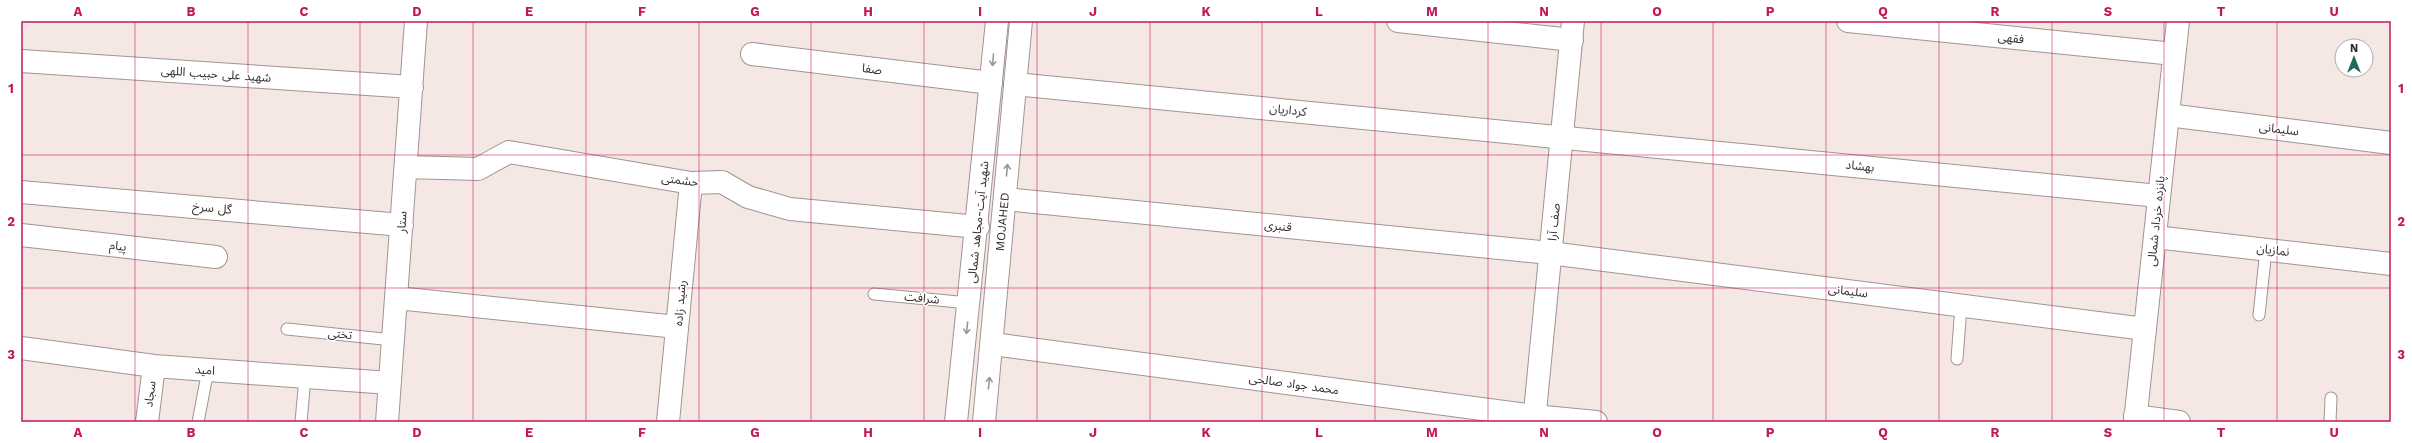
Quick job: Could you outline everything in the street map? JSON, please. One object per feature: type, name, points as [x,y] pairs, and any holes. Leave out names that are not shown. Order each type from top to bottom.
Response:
[{"type":"street","name":"ستار","points":[[387,422],[416,21]]},
{"type":"street","name":"شهید آیت-مجاهد شمالی","points":[[956,422],[978,227],[997,21]]},
{"type":"street","name":"MOJAHED","points":[[984,422],[993,344],[1021,21]]},
{"type":"street","points":[[1398,21],[1572,31]]},
{"type":"street","name":"فقهی","points":[[1848,21],[2174,54]]},
{"type":"street","name":"پانزده خرداد شمالی","points":[[2135,419],[2178,21]]},
{"type":"street","name":"صف آرا","points":[[1534,419],[1572,31]]},
{"type":"street","name":"صفا","points":[[752,54],[991,83]]},
{"type":"street","name":"شهید علی حبیب اللهی","points":[[21,61],[412,87]]},
{"type":"street","name":"کرداریان","points":[[1015,84],[1562,137]]},
{"type":"street","name":"سلیمانی","points":[[2168,115],[2391,143]]},
{"type":"street","name":"بهشاد","points":[[1562,137],[2159,196]]},
{"type":"street","name":"حشمتی","points":[[406,167],[478,169],[509,152],[691,183],[722,182],[748,197],[790,209],[978,227]]},
{"type":"street","name":"رشید زاده","points":[[668,422],[691,183]]},
{"type":"street","name":"گل سرخ","points":[[21,192],[402,225]]},
{"type":"street","name":"قنبری","points":[[1005,199],[1550,253]]},
{"type":"street","name":"پیام","points":[[21,235],[216,257]]},
{"type":"street","name":"نمازیان","points":[[2155,237],[2391,264]]},
{"type":"street","name":"سلیمانی","points":[[1550,253],[2145,329]]},
{"type":"street","points":[[397,298],[677,327]]},
{"type":"street","name":"محمد جواد صالحی","points":[[993,344],[1534,419],[1595,422]]},
{"type":"street","name":"امید","points":[[21,348],[154,366],[390,383]]},
{"type":"street","name":"سجاد","points":[[147,422],[154,366]]},
{"type":"street","points":[[2135,419],[2179,422]]},
{"type":"lane","points":[[2259,315],[2266,250]]},
{"type":"lane","name":"شرافت","points":[[874,294],[969,303]]},
{"type":"lane","points":[[1956,359],[1961,306]]},
{"type":"lane","name":"تختی","points":[[287,328],[393,340]]},
{"type":"lane","points":[[198,422],[208,370]]},
{"type":"lane","points":[[301,422],[305,377]]},
{"type":"lane","points":[[2330,398],[2330,422]]}]
